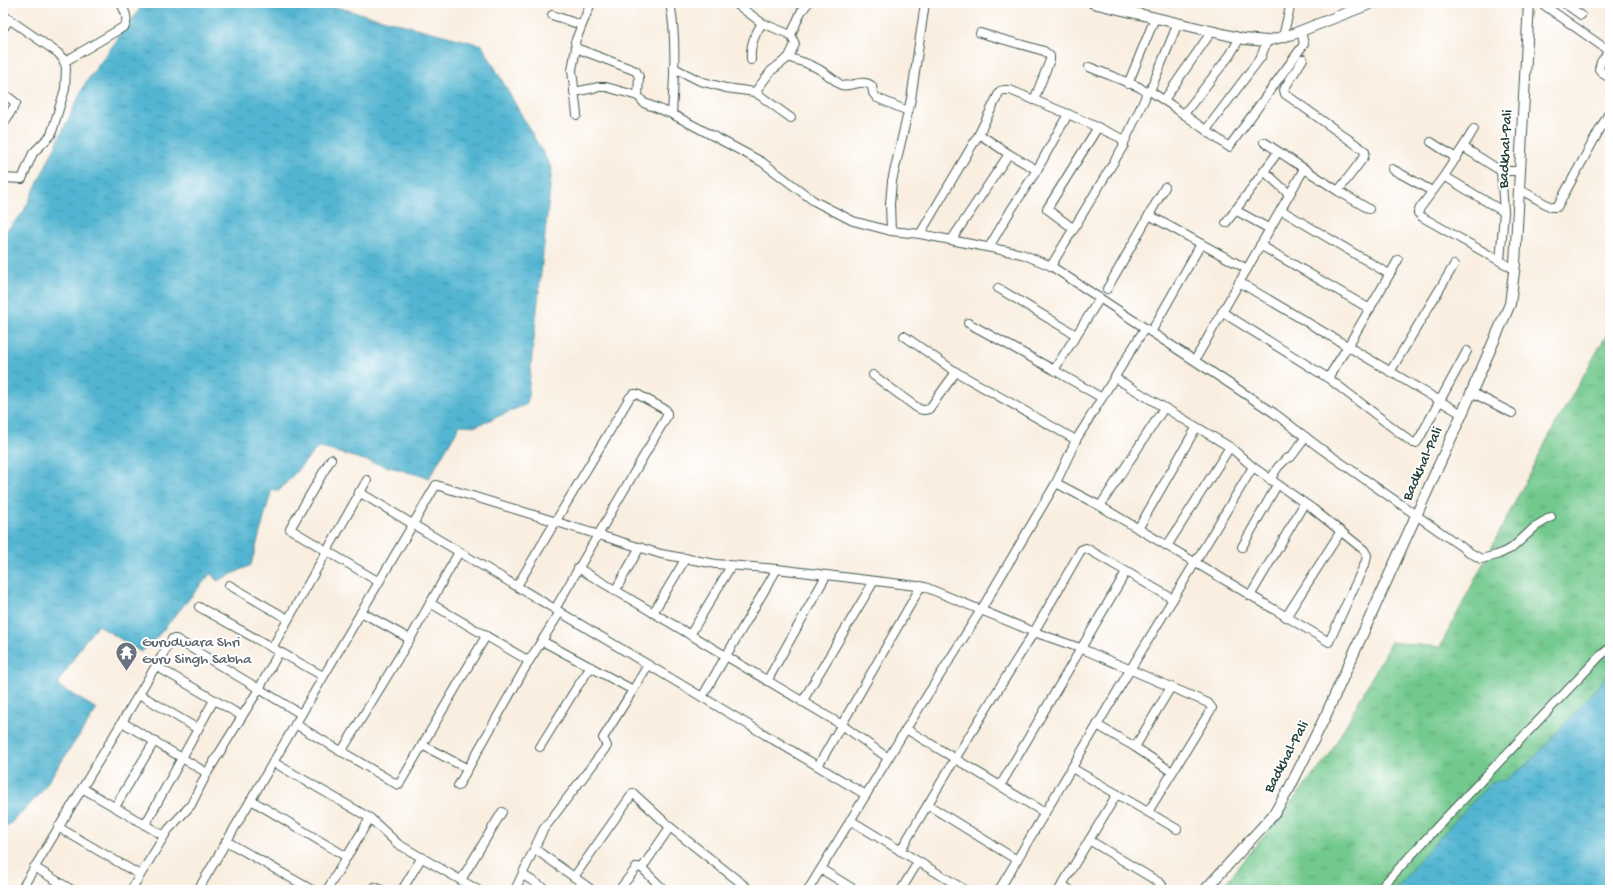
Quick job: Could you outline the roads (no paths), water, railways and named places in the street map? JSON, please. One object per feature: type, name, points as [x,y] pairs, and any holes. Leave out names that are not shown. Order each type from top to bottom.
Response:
[{"type":"street","points":[[64,62],[125,26],[127,18],[121,3]]},
{"type":"street","points":[[577,115],[572,70],[576,48],[575,42],[591,3]]},
{"type":"street","points":[[670,3],[673,18],[674,68],[672,114]]},
{"type":"street","points":[[791,35],[801,12],[808,3]]},
{"type":"street","points":[[891,231],[890,204],[892,180],[908,111],[925,3]]},
{"type":"street","points":[[1093,3],[1240,38],[1267,40],[1301,31],[1372,3]]},
{"type":"street","points":[[1283,37],[1291,3]]},
{"type":"street","name":"Badkhal-Pali","points":[[1205,890],[1274,814],[1289,789],[1326,717],[1510,304],[1514,269],[1529,3]]},
{"type":"street","points":[[1541,3],[1606,49],[1607,54],[1601,62],[1599,68],[1603,74],[1610,78]]},
{"type":"street","points":[[1564,3],[1581,15]]},
{"type":"street","points":[[740,4],[762,23],[791,35],[795,44],[789,57],[771,71],[755,92]]},
{"type":"street","points":[[552,15],[581,25]]},
{"type":"street","points":[[3,29],[6,18],[58,53],[64,62],[66,75],[65,89],[51,135],[33,153],[22,179],[3,178]]},
{"type":"street","points":[[1128,84],[1155,18]]},
{"type":"street","points":[[751,60],[750,52],[752,39],[762,23]]},
{"type":"street","points":[[1178,23],[1150,92],[1164,100],[1229,147],[1304,44],[1301,31]]},
{"type":"street","points":[[1164,100],[1212,32]]},
{"type":"street","points":[[980,34],[1044,51],[1050,56],[1050,60],[1034,100]]},
{"type":"street","points":[[1184,114],[1230,55],[1240,38]]},
{"type":"street","points":[[1206,130],[1261,58],[1267,40]]},
{"type":"street","points":[[576,48],[636,71],[639,77],[638,96]]},
{"type":"street","points":[[789,57],[819,69],[841,85],[845,86],[867,82],[872,86],[873,94],[877,98],[908,111]]},
{"type":"street","points":[[1303,59],[1286,86],[1284,92],[1365,151],[1364,157],[1338,191]]},
{"type":"street","points":[[1051,266],[1124,143],[1145,98],[1146,92],[1139,87],[1128,84],[1089,67]]},
{"type":"street","points":[[674,68],[700,81],[726,88],[755,92],[791,118]]},
{"type":"street","points":[[574,92],[606,87],[638,96],[644,102],[672,114],[762,162],[814,201],[853,221],[891,231],[952,239],[1022,254],[1051,266],[1274,413],[1481,559],[1497,555],[1512,548],[1536,526],[1551,517]]},
{"type":"street","points":[[920,234],[979,134],[1000,92],[1004,90],[1010,90],[1098,127],[1121,138],[1124,143]]},
{"type":"street","points":[[3,93],[16,103],[6,110],[3,125]]},
{"type":"street","points":[[1519,189],[1551,207],[1557,207],[1610,111]]},
{"type":"street","points":[[989,247],[1010,210],[1037,170],[1068,114]]},
{"type":"street","points":[[1074,229],[1048,209],[1098,127]]},
{"type":"street","points":[[1474,129],[1444,176],[1418,211],[1419,215],[1514,269]]},
{"type":"street","points":[[979,134],[1037,170]]},
{"type":"street","points":[[1264,142],[1338,191],[1369,209]]},
{"type":"street","points":[[1431,142],[1456,158]]},
{"type":"street","points":[[1463,147],[1501,171],[1520,172]]},
{"type":"street","points":[[1226,223],[1278,152]]},
{"type":"street","points":[[952,239],[1009,154]]},
{"type":"street","points":[[1195,360],[1304,169]]},
{"type":"street","points":[[1392,169],[1432,191]]},
{"type":"street","points":[[1264,171],[1289,194]]},
{"type":"street","points":[[1500,261],[1504,212],[1501,171]]},
{"type":"street","points":[[1444,176],[1504,212]]},
{"type":"street","points":[[1107,289],[1165,187]]},
{"type":"street","points":[[1235,210],[1270,229]]},
{"type":"street","points":[[1281,210],[1390,274]]},
{"type":"street","points":[[1149,214],[1200,244],[1247,269]]},
{"type":"street","points":[[808,890],[888,758],[981,610],[1056,483],[1076,440],[1115,378],[1148,330],[1200,244]]},
{"type":"street","points":[[1260,245],[1370,309]]},
{"type":"street","points":[[1328,378],[1398,260]]},
{"type":"street","points":[[1390,372],[1454,265]]},
{"type":"street","points":[[1239,282],[1462,414]]},
{"type":"street","points":[[998,288],[1076,336]]},
{"type":"street","points":[[1054,370],[1100,298]]},
{"type":"street","points":[[1222,312],[1328,378],[1413,443],[1416,443],[1419,439],[1467,350]]},
{"type":"street","points":[[968,323],[1102,398]]},
{"type":"street","points":[[904,336],[956,372],[1076,440]]},
{"type":"street","points":[[873,375],[920,410],[924,411],[929,409],[956,372]]},
{"type":"street","points":[[1056,483],[1100,506],[1328,642],[1366,561],[1367,555],[1364,550],[1341,531],[1253,467],[1230,447],[1196,428],[1115,378]]},
{"type":"street","points":[[1471,392],[1512,413]]},
{"type":"street","points":[[458,786],[529,661],[542,641],[578,568],[667,416],[668,413],[666,410],[637,394],[630,397],[517,586]]},
{"type":"street","points":[[1100,506],[1164,408]]},
{"type":"street","points":[[1138,529],[1196,428]]},
{"type":"street","points":[[1270,480],[1278,467],[1290,457],[1306,437]]},
{"type":"street","points":[[1167,546],[1230,447]]},
{"type":"street","points":[[331,459],[290,528],[379,582]]},
{"type":"street","points":[[999,890],[1253,467]]},
{"type":"street","points":[[272,648],[367,480]]},
{"type":"street","points":[[198,890],[436,485],[661,554],[731,566],[776,569],[921,586],[1034,632],[1080,648],[1208,702],[1212,708],[1148,812]]},
{"type":"street","points":[[1242,547],[1277,485]]},
{"type":"street","points":[[360,492],[866,794]]},
{"type":"street","points":[[1250,596],[1304,504]]},
{"type":"street","points":[[1286,617],[1341,531]]},
{"type":"street","points":[[616,591],[640,548]]},
{"type":"street","points":[[900,851],[1034,632],[1081,550],[1086,548],[1173,599]]},
{"type":"street","points":[[341,752],[410,639],[459,552]]},
{"type":"street","points":[[652,613],[686,558]]},
{"type":"street","points":[[690,635],[731,566]]},
{"type":"street","points":[[578,568],[842,725],[888,758]]},
{"type":"street","points":[[702,697],[776,569]]},
{"type":"street","points":[[1000,786],[1126,572]]},
{"type":"street","points":[[767,681],[826,576]]},
{"type":"street","points":[[802,702],[874,581]]},
{"type":"street","points":[[229,585],[288,619]]},
{"type":"street","points":[[818,766],[921,586]]},
{"type":"street","points":[[430,603],[529,661]]},
{"type":"street","points":[[199,607],[323,676]]},
{"type":"street","points":[[361,612],[410,639]]},
{"type":"street","points":[[295,724],[398,785],[486,636]]},
{"type":"street","points":[[21,890],[156,666],[170,640],[174,639],[301,714]]},
{"type":"street","points":[[542,641],[633,690]]},
{"type":"street","points":[[1379,890],[1443,820],[1610,648]]},
{"type":"street","points":[[131,890],[168,830],[191,804],[207,773],[259,690],[279,652]]},
{"type":"street","points":[[515,890],[543,830],[607,746],[603,738],[648,665]]},
{"type":"street","points":[[156,666],[242,716]]},
{"type":"street","points":[[540,747],[570,697],[591,667]]},
{"type":"street","points":[[1135,747],[1171,687]]},
{"type":"street","points":[[139,694],[198,729]]},
{"type":"street","points":[[145,825],[214,700]]},
{"type":"street","points":[[122,722],[207,773]]},
{"type":"street","points":[[1097,725],[1135,747],[1172,772]]},
{"type":"street","points":[[906,729],[1045,813]]},
{"type":"street","points":[[115,807],[154,742]]},
{"type":"street","points":[[422,746],[468,769]]},
{"type":"street","points":[[273,762],[370,818],[384,829],[398,844],[478,890]]},
{"type":"street","points":[[1072,768],[1177,829]]},
{"type":"street","points":[[82,788],[164,836]]},
{"type":"street","points":[[574,877],[633,793],[670,827],[750,890]]},
{"type":"street","points":[[1070,890],[1061,888],[1117,794]]},
{"type":"street","points":[[251,800],[347,857]]},
{"type":"street","points":[[928,805],[1017,860]]},
{"type":"street","points":[[461,880],[502,812]]},
{"type":"street","points":[[327,890],[370,818]]},
{"type":"street","points":[[850,820],[965,890]]},
{"type":"street","points":[[58,827],[140,876]]},
{"type":"street","points":[[642,868],[670,827]]},
{"type":"street","points":[[1089,840],[1160,883],[1162,885],[1161,890]]},
{"type":"street","points":[[226,842],[312,890]]},
{"type":"street","points":[[535,849],[592,890]]},
{"type":"street","points":[[402,890],[422,857]]},
{"type":"street","points":[[901,890],[918,862]]},
{"type":"street","points":[[34,867],[72,890]]},
{"type":"street","points":[[619,890],[637,867],[642,868],[664,890]]},
{"type":"street","points":[[821,869],[855,890]]},
{"type":"street","points":[[523,875],[547,890]]},
{"type":"street","points":[[373,890],[375,887],[381,890]]},
{"type":"water","points":[[144,3],[320,3],[482,45],[552,169],[527,404],[476,426],[460,425],[429,478],[318,447],[279,491],[272,489],[251,565],[217,581],[211,573],[152,643],[141,652],[98,625],[84,642],[60,680],[58,686],[97,709],[39,795],[7,827],[3,825],[3,234],[23,213],[86,82]]},
{"type":"water","points":[[1610,671],[1610,890],[1396,890],[1418,861],[1491,782],[1505,780],[1528,764],[1582,705]]},
{"type":"place","name":"Gurudwara Shri Guru Singh Sabha","points":[[126,672]]}]
